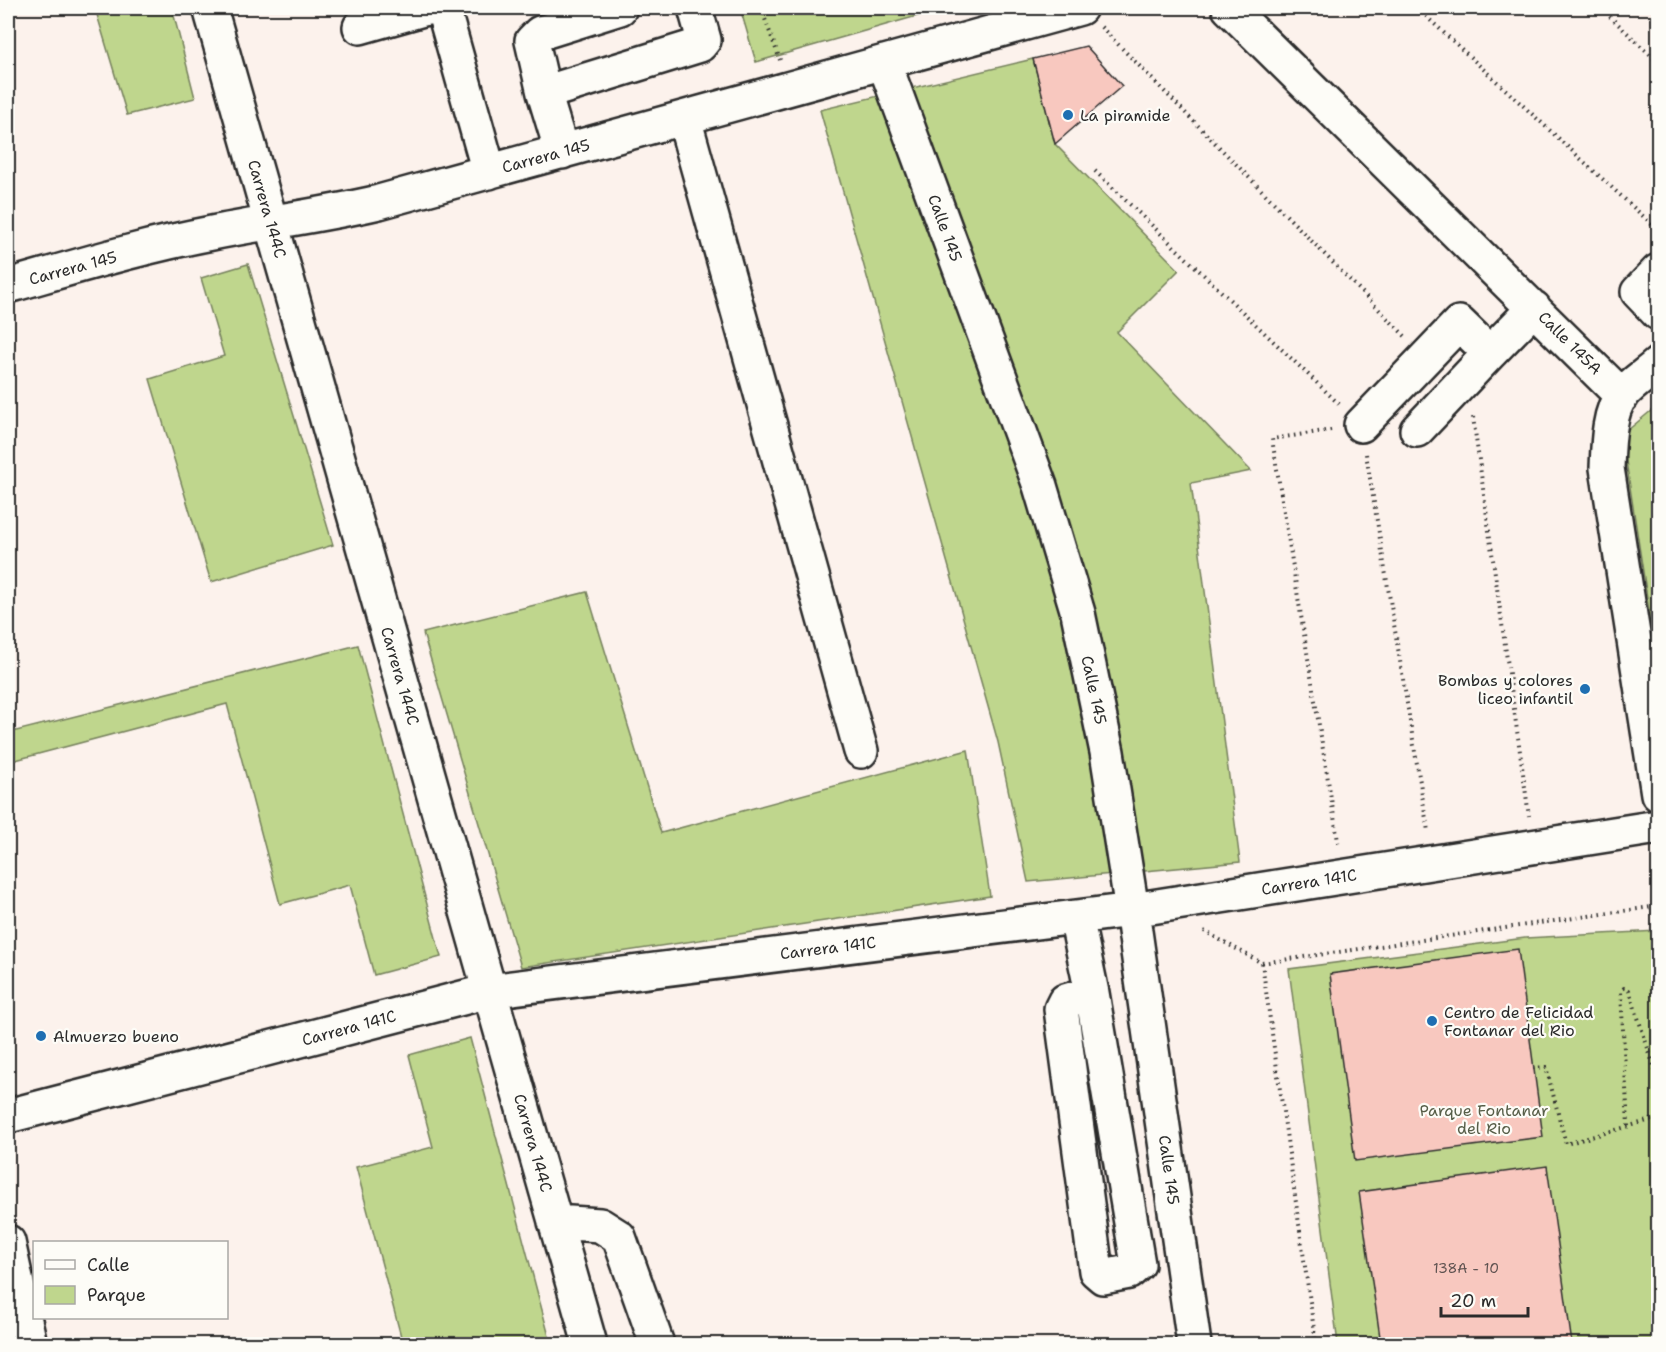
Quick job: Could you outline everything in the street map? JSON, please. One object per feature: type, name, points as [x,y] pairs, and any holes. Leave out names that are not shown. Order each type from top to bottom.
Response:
[{"type":"street","name":"Carrera 144C","points":[[210,8],[590,1344]]},
{"type":"street","points":[[360,27],[427,8]]},
{"type":"street","points":[[433,8],[444,12],[489,172]]},
{"type":"street","points":[[562,152],[544,93],[532,41],[540,33],[620,8]]},
{"type":"street","points":[[544,93],[700,45],[704,40],[695,8]]},
{"type":"street","name":"Calle 145A","points":[[1229,8],[1622,396]]},
{"type":"street","name":"Carrera 145","points":[[8,286],[154,246],[212,233],[328,214],[379,202],[884,62],[1089,16]]},
{"type":"street","name":"Calle 145","points":[[884,62],[1040,486],[1078,613],[1107,752],[1144,907],[1194,1344]]},
{"type":"street","points":[[684,118],[861,751]]},
{"type":"street","points":[[1659,271],[1638,292],[1659,313]]},
{"type":"street","points":[[1417,430],[1534,308]]},
{"type":"street","points":[[1361,425],[1459,323],[1490,353]]},
{"type":"street","points":[[1659,364],[1622,396],[1613,417],[1608,440],[1607,468],[1659,794]]},
{"type":"street","name":"Carrera 141C","points":[[8,1116],[489,991],[1076,917],[1659,827]]},
{"type":"street","points":[[1076,917],[1092,993],[1138,1264],[1129,1272],[1103,1276],[1096,1271],[1061,1009],[1065,1001],[1092,993]]},
{"type":"street","points":[[555,1222],[600,1225],[619,1237],[657,1344]]},
{"type":"street","points":[[8,1242],[30,1344]]},
{"type":"path","points":[[761,8],[790,88]]},
{"type":"path","points":[[1417,8],[1659,230]]},
{"type":"path","points":[[1601,8],[1659,62]]},
{"type":"path","points":[[1089,16],[1426,357]]},
{"type":"path","points":[[1095,171],[1361,425],[1433,863]]},
{"type":"path","points":[[1467,377],[1533,847]]},
{"type":"path","points":[[1344,876],[1272,439],[1361,425]]},
{"type":"path","points":[[1144,907],[1262,963],[1659,906]]},
{"type":"path","points":[[1262,963],[1316,1344]]},
{"type":"path","points":[[1628,1126],[1621,992],[1624,988],[1629,990],[1659,1079]]},
{"type":"path","points":[[1533,1068],[1546,1067],[1566,1144],[1659,1118]]},
{"type":"green space","points":[[95,8],[172,8],[195,98],[127,115]]},
{"type":"green space","points":[[740,8],[945,8],[756,62]]},
{"type":"green space","points":[[1033,59],[1055,144],[1179,270],[1117,332],[1251,471],[1191,483],[1240,862],[1028,882],[998,742],[820,110]]},
{"type":"green space","points":[[248,264],[333,545],[211,582],[150,379],[224,356],[201,278]]},
{"type":"green space","points":[[1658,405],[1658,669],[1622,435]]},
{"type":"green space","points":[[587,592],[661,833],[968,750],[990,896],[521,967],[423,633]]},
{"type":"green space","points":[[358,645],[441,957],[374,975],[350,885],[280,904],[227,704],[8,762],[8,733]]},
{"type":"green space","name":"Parque Fontanar del Rio","points":[[1658,931],[1658,1344],[1338,1344],[1289,969],[1525,938]]},
{"type":"green space","points":[[470,1038],[551,1344],[403,1344],[356,1167],[433,1147],[409,1055]]},
{"type":"building","name":"La piramide","points":[[1086,46],[1122,86],[1055,144],[1033,59]]},
{"type":"building","name":"Centro de Felicidad Fontanar del Rio","points":[[1518,949],[1543,1137],[1355,1161],[1330,974]]},
{"type":"building","points":[[1547,1166],[1572,1344],[1381,1344],[1359,1192]]},
{"type":"place","name":"La piramide","points":[[1068,115]]},
{"type":"place","name":"Bombas y colores liceo infantil","points":[[1585,689]]},
{"type":"place","name":"Centro de Felicidad Fontanar del Rio","points":[[1432,1021]]},
{"type":"place","name":"Almuerzo bueno","points":[[41,1036]]}]
